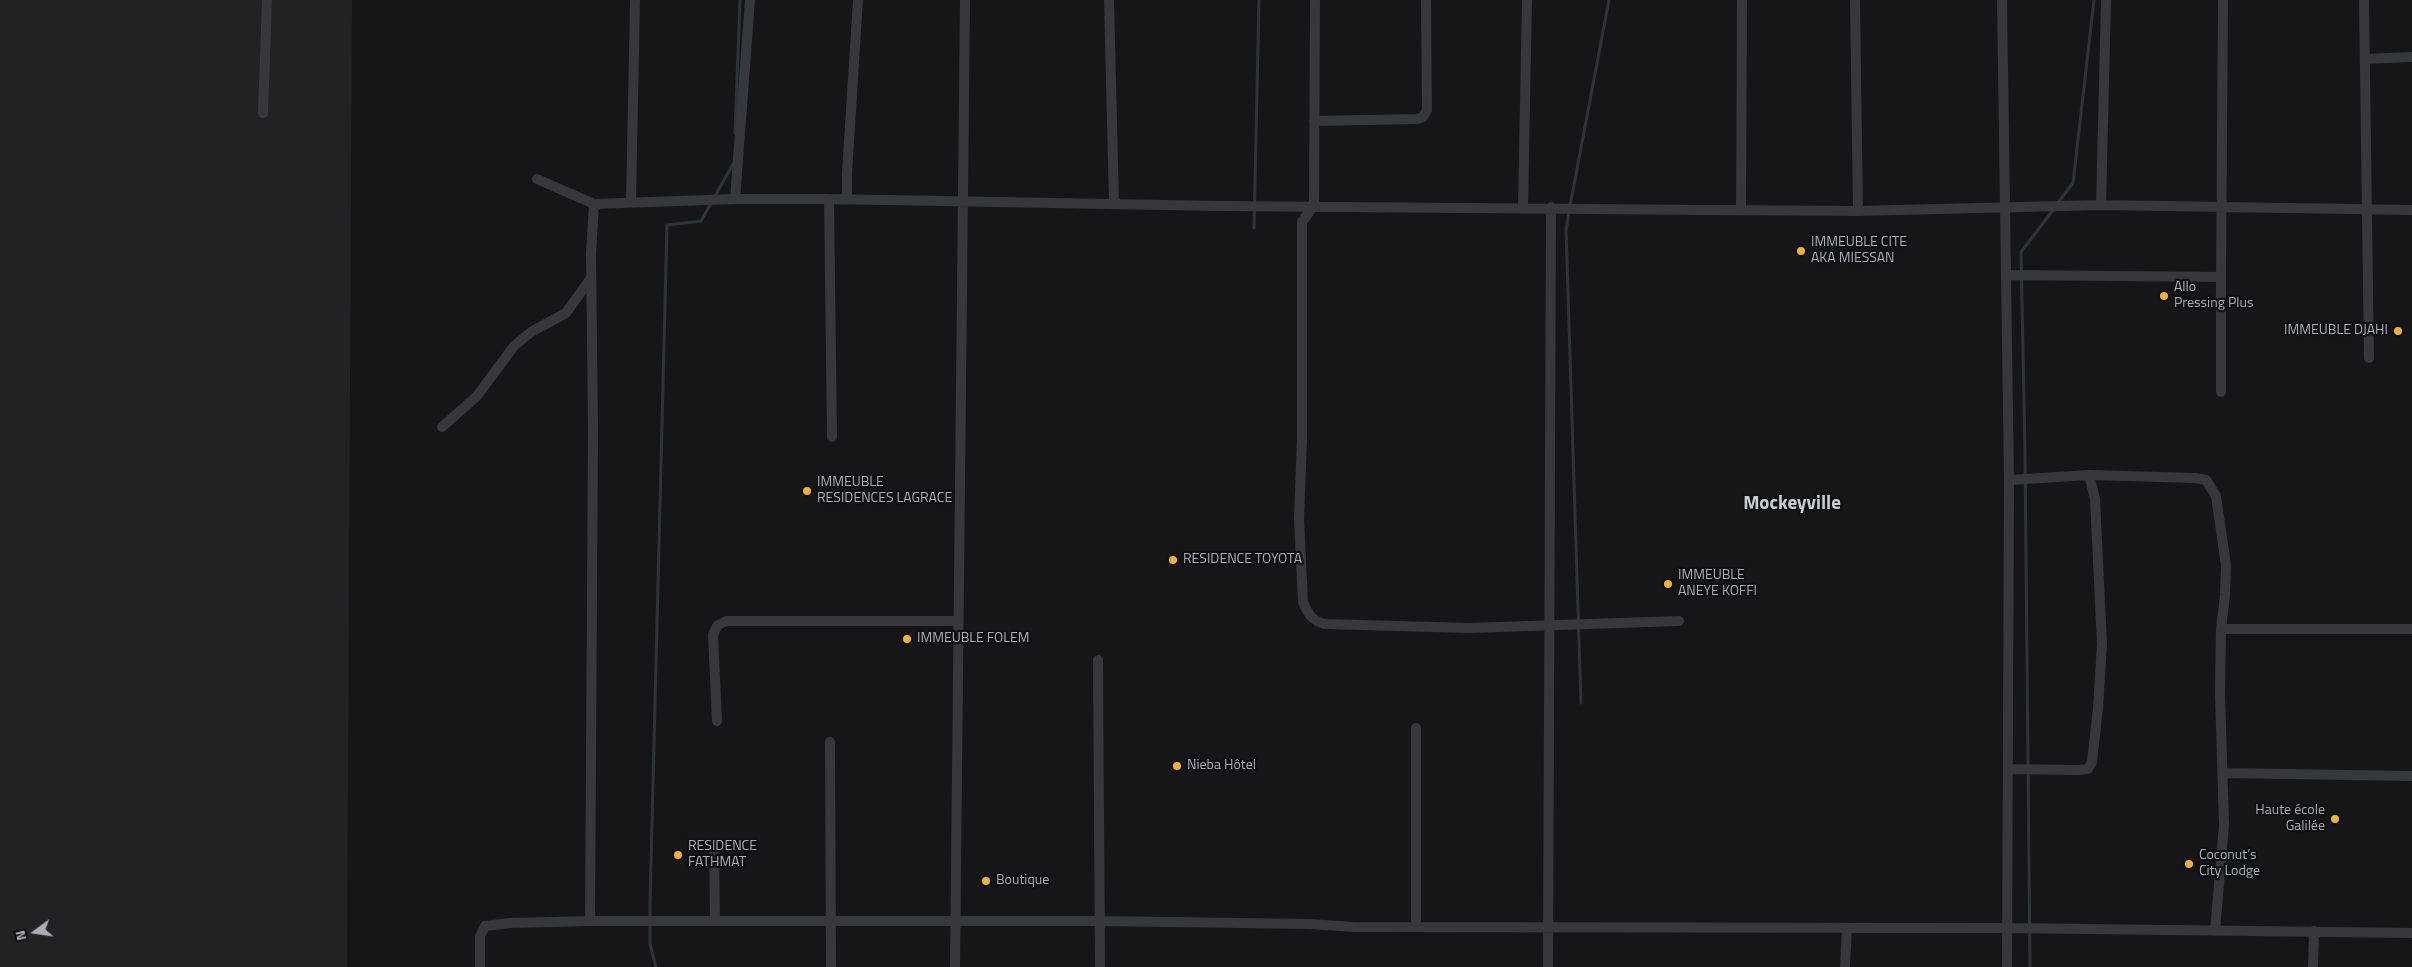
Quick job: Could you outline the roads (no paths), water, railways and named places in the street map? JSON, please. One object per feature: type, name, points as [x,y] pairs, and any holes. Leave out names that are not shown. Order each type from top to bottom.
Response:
[{"type":"street","points":[[262,113],[266,0]]},
{"type":"street","points":[[631,202],[635,0]]},
{"type":"street","points":[[735,199],[750,0]]},
{"type":"street","points":[[847,199],[858,0]]},
{"type":"street","points":[[955,967],[958,759],[957,621],[964,202],[965,0]]},
{"type":"street","points":[[1109,0],[1114,203]]},
{"type":"street","points":[[1315,0],[1314,205],[1302,222],[1302,438],[1299,519],[1303,602],[1308,614],[1315,621],[1324,624],[1469,628],[1549,627],[1679,621]]},
{"type":"street","points":[[1314,121],[1417,119],[1423,117],[1427,110],[1426,0]]},
{"type":"street","points":[[1523,207],[1527,0]]},
{"type":"street","points":[[1741,210],[1742,0]]},
{"type":"street","points":[[1855,0],[1858,211]]},
{"type":"street","points":[[2002,0],[2003,208],[2007,275],[2009,480],[2007,967]]},
{"type":"street","points":[[2101,205],[2106,0]]},
{"type":"street","points":[[2221,392],[2223,0]]},
{"type":"street","points":[[2364,0],[2369,358]]},
{"type":"street","points":[[2365,59],[2412,57]]},
{"type":"street","points":[[537,179],[594,204],[735,199],[847,199],[964,202],[1858,211],[2101,205],[2412,210]]},
{"type":"street","points":[[829,199],[832,437]]},
{"type":"street","points":[[590,921],[593,632],[591,278],[594,204]]},
{"type":"street","points":[[1548,967],[1551,208]]},
{"type":"street","points":[[2007,275],[2221,277]]},
{"type":"street","points":[[442,427],[477,396],[514,346],[531,332],[566,312],[591,278]]},
{"type":"street","points":[[2009,480],[2089,475],[2195,478],[2206,480],[2212,487],[2221,520],[2226,565],[2221,629],[2220,693],[2224,825],[2214,931]]},
{"type":"street","points":[[2008,769],[2078,770],[2088,769],[2092,762],[2102,644],[2095,499],[2089,475]]},
{"type":"street","points":[[717,721],[713,636],[717,626],[726,621],[957,621]]},
{"type":"street","points":[[2221,629],[2412,629]]},
{"type":"street","points":[[1098,660],[1100,967]]},
{"type":"street","points":[[1416,728],[1416,925]]},
{"type":"street","points":[[830,742],[831,967]]},
{"type":"street","points":[[2223,773],[2412,776]]},
{"type":"street","points":[[714,843],[715,921]]},
{"type":"street","points":[[480,967],[480,936],[485,926],[510,923],[590,921],[1099,921],[1310,924],[1353,927],[1416,925],[2007,928],[2412,933]]},
{"type":"street","points":[[1845,967],[1847,928]]},
{"type":"street","points":[[2313,967],[2314,931]]},
{"type":"waterway","points":[[735,133],[740,0]]},
{"type":"waterway","points":[[1254,228],[1259,0]]},
{"type":"waterway","points":[[1570,206],[1609,0]]},
{"type":"waterway","points":[[2057,204],[2073,183],[2094,0]]},
{"type":"waterway","points":[[656,967],[650,944],[650,903],[667,225],[701,221],[733,164]]},
{"type":"waterway","points":[[2030,967],[2021,252],[2054,209]]},
{"type":"waterway","points":[[1569,212],[1566,230],[1581,703]]},
{"type":"place","name":"IMMEUBLE CITE AKA MIESSAN","points":[[1801,251]]},
{"type":"place","name":"Allo Pressing Plus","points":[[2164,296]]},
{"type":"place","name":"IMMEUBLE DJAHI","points":[[2398,331]]},
{"type":"place","name":"IMMEUBLE RESIDENCES LAGRACE","points":[[807,491]]},
{"type":"place","name":"RESIDENCE TOYOTA","points":[[1173,560]]},
{"type":"place","name":"IMMEUBLE ANEYE KOFFI","points":[[1668,584]]},
{"type":"place","name":"IMMEUBLE FOLEM","points":[[907,639]]},
{"type":"place","name":"Nieba Hôtel","points":[[1177,766]]},
{"type":"place","name":"Haute école Galilée","points":[[2335,819]]},
{"type":"place","name":"RESIDENCE FATHMAT","points":[[678,855]]},
{"type":"place","name":"Coconut’s City Lodge","points":[[2189,864]]},
{"type":"place","name":"Boutique","points":[[986,881]]},
{"type":"district","name":"Mockeyville","points":[[1792,504]]}]
